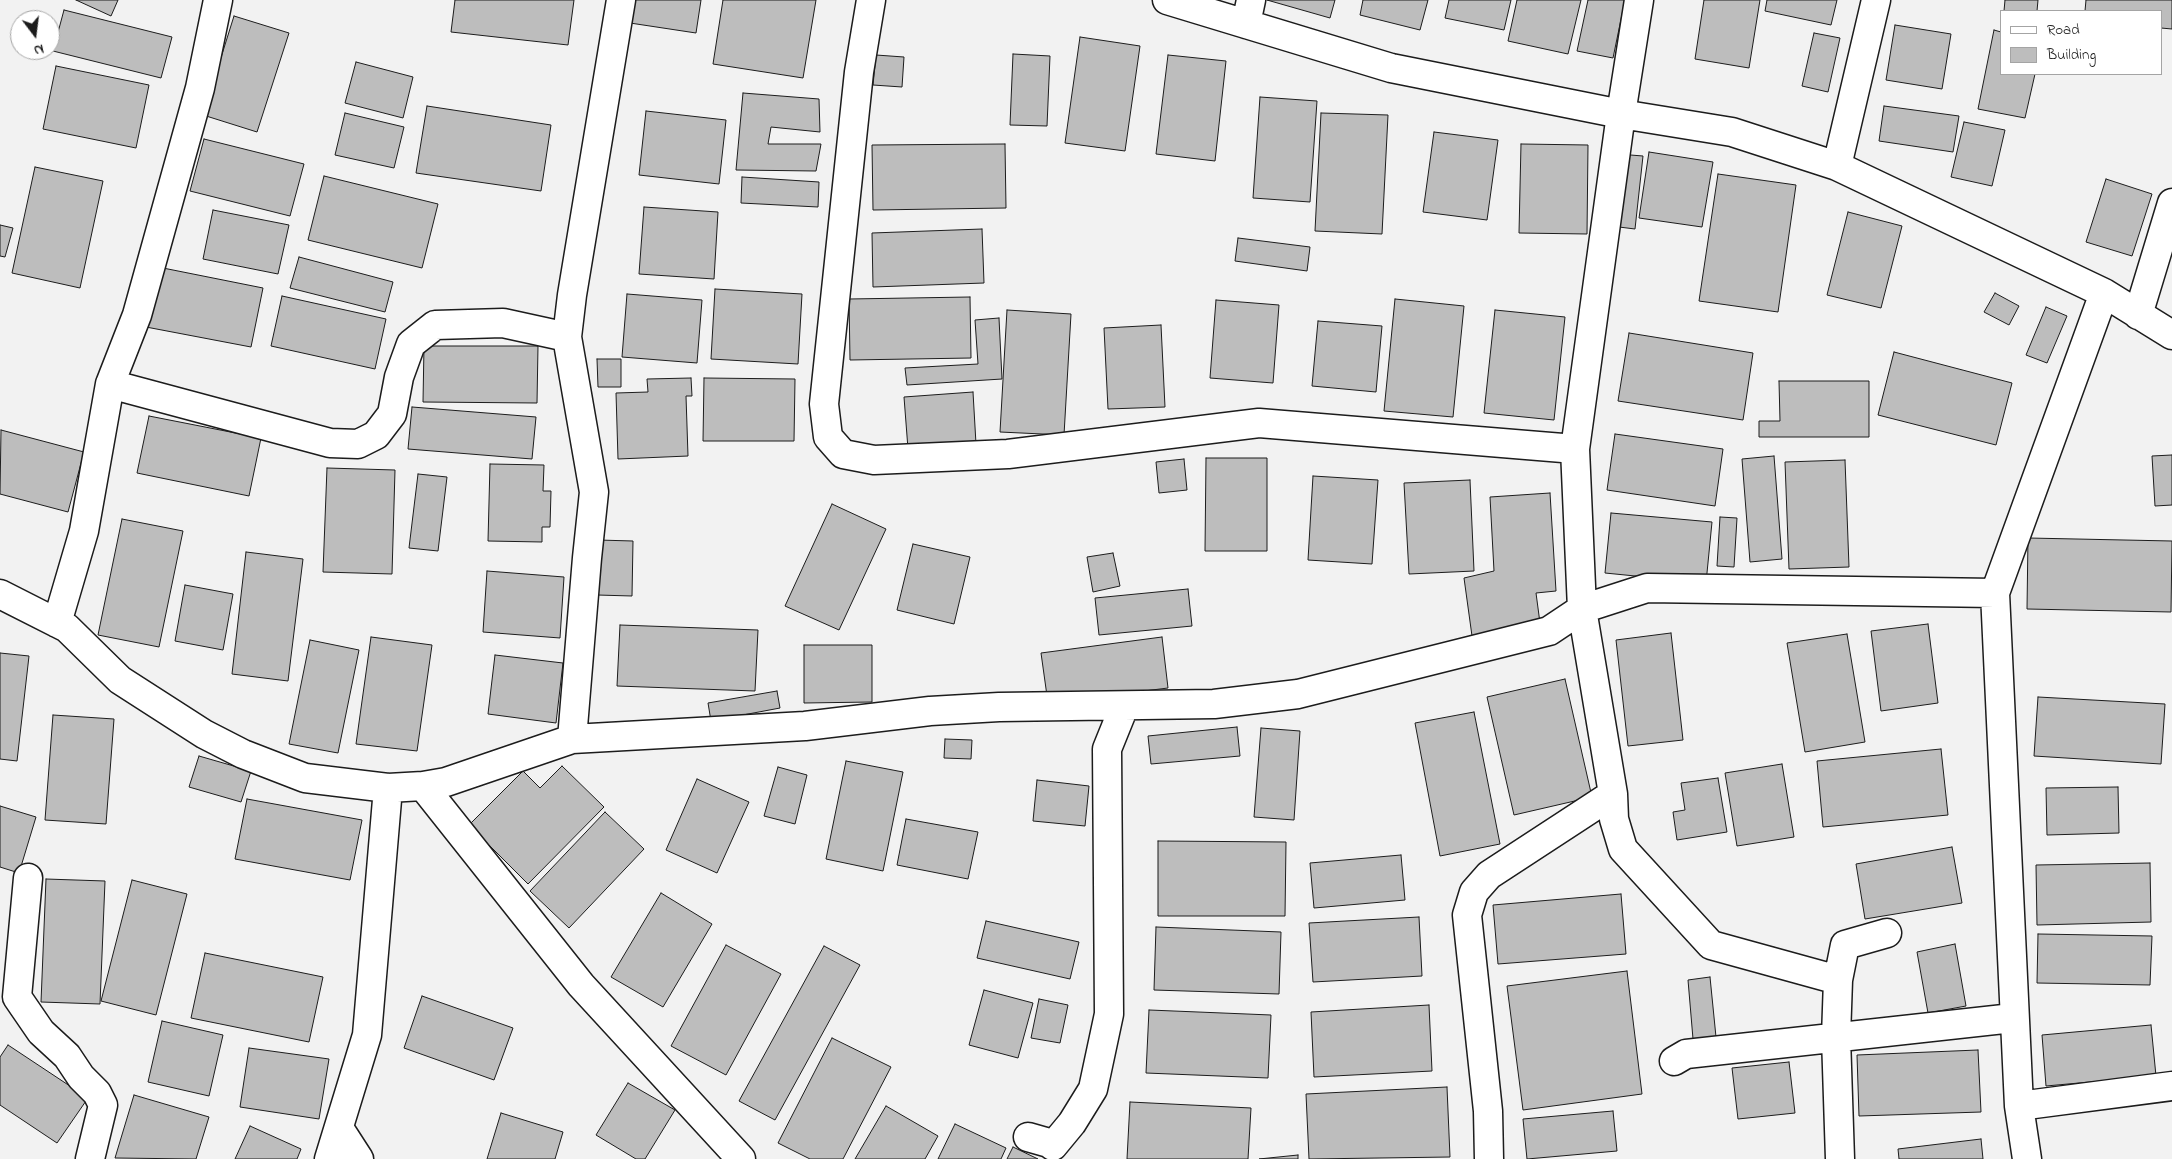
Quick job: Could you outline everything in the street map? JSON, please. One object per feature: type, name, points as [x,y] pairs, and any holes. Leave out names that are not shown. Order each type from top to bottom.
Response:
[{"type":"street","points":[[56,623],[84,531],[110,384],[139,306],[200,88],[218,0]]},
{"type":"street","points":[[572,739],[594,492],[567,337],[572,295],[621,0]]},
{"type":"street","points":[[871,0],[859,72],[824,404],[828,437],[844,454],[874,460],[1008,454],[1259,423],[1575,449]]},
{"type":"street","points":[[1167,0],[1248,12],[1391,68],[1621,114],[1732,132],[1837,166],[2104,293],[2172,335]]},
{"type":"street","points":[[1639,0],[1621,114],[1575,449],[1582,608],[1613,794],[1614,819],[1623,849],[1711,945],[1838,980]]},
{"type":"street","points":[[1837,166],[1876,0]]},
{"type":"street","points":[[2138,315],[2172,203]]},
{"type":"street","points":[[2027,1159],[2018,1106],[1995,593],[2104,293]]},
{"type":"street","points":[[110,384],[330,443],[358,444],[376,435],[392,414],[399,378],[411,344],[435,325],[503,323],[567,337]]},
{"type":"street","points":[[0,594],[67,628],[120,680],[204,734],[243,754],[305,778],[388,788],[423,786],[446,782],[572,739],[805,726],[930,712],[999,707],[1124,707],[1214,704],[1298,694],[1549,631],[1582,608],[1647,588],[1995,593]]},
{"type":"street","points":[[1028,1137],[1049,1142],[1053,1146],[1072,1123],[1093,1088],[1109,1014],[1107,749],[1124,707]]},
{"type":"street","points":[[423,786],[581,985],[742,1159]]},
{"type":"street","points":[[329,1159],[367,1035],[388,788]]},
{"type":"street","points":[[1489,1159],[1488,1111],[1467,915],[1474,892],[1489,875],[1613,794]]},
{"type":"street","points":[[28,878],[16,997],[41,1032],[67,1056],[81,1077],[97,1093],[103,1105],[90,1159]]},
{"type":"street","points":[[1840,1159],[1836,1037],[1838,980],[1845,945],[1887,933]]},
{"type":"street","points":[[1674,1061],[1686,1054],[2014,1018]]},
{"type":"street","points":[[2018,1106],[2172,1086]]},
{"type":"street","points":[[339,1128],[359,1159]]},
{"type":"building","points":[[76,0],[118,0],[111,16]]},
{"type":"building","points":[[455,0],[574,0],[568,45],[451,32]]},
{"type":"building","points":[[634,0],[701,0],[696,33],[630,23]]},
{"type":"building","points":[[723,0],[816,0],[803,78],[713,64]]},
{"type":"building","points":[[1267,0],[1335,0],[1330,18]]},
{"type":"building","points":[[1363,0],[1428,0],[1420,30],[1360,15]]},
{"type":"building","points":[[1449,0],[1511,0],[1504,30],[1445,18]]},
{"type":"building","points":[[1517,0],[1581,0],[1568,54],[1508,41]]},
{"type":"building","points":[[1588,0],[1625,0],[1613,58],[1577,51]]},
{"type":"building","points":[[1704,0],[1760,0],[1749,68],[1695,59]]},
{"type":"building","points":[[1767,0],[1837,0],[1831,25],[1765,11]]},
{"type":"building","points":[[2005,0],[2038,0],[2037,10],[2004,10]]},
{"type":"building","points":[[2086,0],[2172,0],[2172,29],[2162,28],[2162,10],[2085,10]]},
{"type":"building","points":[[64,10],[172,37],[161,78],[60,53],[60,25]]},
{"type":"building","points":[[234,16],[289,33],[257,132],[203,115]]},
{"type":"building","points":[[1895,25],[1951,34],[1942,89],[1886,80]]},
{"type":"building","points":[[1994,30],[2000,32],[2000,75],[2035,75],[2025,118],[1978,109]]},
{"type":"building","points":[[1814,33],[1840,38],[1828,92],[1802,86]]},
{"type":"building","points":[[1080,37],[1140,46],[1125,151],[1065,143]]},
{"type":"building","points":[[1013,54],[1050,56],[1047,126],[1010,125]]},
{"type":"building","points":[[876,55],[904,57],[902,87],[873,85]]},
{"type":"building","points":[[1168,55],[1226,61],[1215,161],[1156,154]]},
{"type":"building","points":[[356,62],[413,77],[403,118],[345,103]]},
{"type":"building","points":[[56,66],[149,85],[136,148],[43,129]]},
{"type":"building","points":[[743,93],[819,99],[820,132],[771,127],[768,144],[821,144],[816,171],[736,170]]},
{"type":"building","points":[[1260,97],[1317,101],[1310,202],[1253,198]]},
{"type":"building","points":[[427,106],[551,125],[541,191],[416,173]]},
{"type":"building","points":[[1884,106],[1959,116],[1953,152],[1879,141]]},
{"type":"building","points":[[646,111],[726,120],[719,184],[639,175]]},
{"type":"building","points":[[345,113],[404,127],[394,168],[335,155]]},
{"type":"building","points":[[1321,113],[1388,115],[1382,234],[1315,231]]},
{"type":"building","points":[[1964,122],[2005,130],[1992,186],[1951,177]]},
{"type":"building","points":[[1434,132],[1498,140],[1487,220],[1423,212]]},
{"type":"building","points":[[204,139],[304,164],[290,216],[190,191]]},
{"type":"building","points":[[1005,144],[1006,208],[873,210],[872,145]]},
{"type":"building","points":[[1521,144],[1588,145],[1587,234],[1519,233]]},
{"type":"building","points":[[1649,152],[1713,162],[1702,227],[1639,218]]},
{"type":"building","points":[[1618,154],[1643,156],[1635,229],[1611,226]]},
{"type":"building","points":[[35,167],[103,181],[80,288],[12,273]]},
{"type":"building","points":[[1718,174],[1796,185],[1778,312],[1699,301]]},
{"type":"building","points":[[324,176],[438,204],[422,268],[308,240]]},
{"type":"building","points":[[742,177],[819,182],[818,207],[741,203]]},
{"type":"building","points":[[2106,179],[2152,194],[2132,256],[2086,242]]},
{"type":"building","points":[[644,207],[718,212],[714,279],[639,274]]},
{"type":"building","points":[[213,210],[289,225],[278,274],[203,259]]},
{"type":"building","points":[[1848,212],[1902,226],[1881,308],[1827,295]]},
{"type":"building","points":[[0,225],[13,228],[5,257],[0,256]]},
{"type":"building","points":[[982,229],[984,283],[873,287],[872,233]]},
{"type":"building","points":[[1238,238],[1310,247],[1307,271],[1235,261]]},
{"type":"building","points":[[299,257],[393,282],[385,312],[290,288]]},
{"type":"building","points":[[158,267],[263,288],[251,347],[146,327]]},
{"type":"building","points":[[715,289],[802,294],[798,364],[711,359]]},
{"type":"building","points":[[1995,293],[2019,306],[2009,325],[1984,312]]},
{"type":"building","points":[[627,294],[702,300],[697,363],[622,357]]},
{"type":"building","points":[[282,296],[386,319],[375,369],[271,346]]},
{"type":"building","points":[[970,297],[971,358],[850,360],[849,299]]},
{"type":"building","points":[[1395,299],[1464,306],[1453,417],[1384,411]]},
{"type":"building","points":[[1216,300],[1279,305],[1273,383],[1210,378]]},
{"type":"building","points":[[2046,307],[2067,316],[2047,363],[2026,355]]},
{"type":"building","points":[[1007,310],[1071,314],[1064,435],[1000,432]]},
{"type":"building","points":[[1495,310],[1565,317],[1554,420],[1484,413]]},
{"type":"building","points":[[999,318],[1002,379],[907,385],[905,368],[978,364],[975,320]]},
{"type":"building","points":[[1318,321],[1382,326],[1376,392],[1312,386]]},
{"type":"building","points":[[1161,325],[1165,407],[1108,409],[1104,328]]},
{"type":"building","points":[[1629,333],[1753,353],[1743,420],[1618,401]]},
{"type":"building","points":[[424,346],[538,346],[537,403],[423,402]]},
{"type":"building","points":[[1894,352],[2012,383],[1996,445],[1878,415]]},
{"type":"building","points":[[597,359],[621,359],[621,387],[598,387]]},
{"type":"building","points":[[691,378],[692,396],[686,396],[688,456],[618,459],[616,393],[648,392],[647,379]]},
{"type":"building","points":[[704,378],[795,379],[794,441],[703,441]]},
{"type":"building","points":[[1779,381],[1869,381],[1869,437],[1759,437],[1759,421],[1780,421]]},
{"type":"building","points":[[973,392],[976,444],[908,449],[904,397]]},
{"type":"building","points":[[412,407],[536,417],[532,459],[408,449]]},
{"type":"building","points":[[149,416],[261,438],[249,496],[137,473]]},
{"type":"building","points":[[1,430],[84,452],[68,512],[0,494]]},
{"type":"building","points":[[1615,434],[1723,449],[1715,506],[1607,490]]},
{"type":"building","points":[[2172,455],[2172,505],[2155,506],[2152,456]]},
{"type":"building","points":[[1774,456],[1782,559],[1750,562],[1742,459]]},
{"type":"building","points":[[1206,458],[1267,458],[1267,551],[1205,551]]},
{"type":"building","points":[[1184,459],[1187,490],[1159,493],[1156,462]]},
{"type":"building","points":[[1845,460],[1849,567],[1789,569],[1785,462]]},
{"type":"building","points":[[490,464],[544,465],[543,491],[551,491],[550,527],[542,527],[542,542],[488,541]]},
{"type":"building","points":[[327,468],[395,470],[392,574],[323,572]]},
{"type":"building","points":[[418,474],[447,477],[438,551],[409,548]]},
{"type":"building","points":[[1313,476],[1378,480],[1372,564],[1308,560]]},
{"type":"building","points":[[1470,480],[1474,571],[1409,574],[1404,483]]},
{"type":"building","points":[[1550,493],[1556,591],[1536,593],[1540,623],[1472,636],[1464,578],[1494,571],[1490,497]]},
{"type":"building","points":[[832,504],[886,529],[839,630],[785,606]]},
{"type":"building","points":[[1611,513],[1712,522],[1706,583],[1605,573]]},
{"type":"building","points":[[1720,517],[1737,518],[1734,567],[1717,566]]},
{"type":"building","points":[[122,519],[183,531],[159,647],[98,635]]},
{"type":"building","points":[[2028,538],[2172,541],[2171,612],[2027,609]]},
{"type":"building","points":[[598,540],[633,541],[632,596],[597,595]]},
{"type":"building","points":[[913,544],[970,557],[954,624],[897,610]]},
{"type":"building","points":[[246,552],[303,559],[288,681],[232,674]]},
{"type":"building","points":[[1113,553],[1120,586],[1093,592],[1087,557]]},
{"type":"building","points":[[487,571],[564,577],[560,638],[483,632]]},
{"type":"building","points":[[185,585],[233,594],[223,650],[175,641]]},
{"type":"building","points":[[1188,589],[1192,626],[1099,635],[1095,598]]},
{"type":"building","points":[[1928,624],[1938,703],[1881,711],[1871,631]]},
{"type":"building","points":[[620,625],[758,630],[755,691],[617,686]]},
{"type":"building","points":[[1671,633],[1683,740],[1628,746],[1616,640]]},
{"type":"building","points":[[1847,634],[1865,742],[1805,752],[1787,643]]},
{"type":"building","points":[[371,637],[432,645],[417,751],[356,744]]},
{"type":"building","points":[[1162,637],[1168,688],[1048,703],[1041,653]]},
{"type":"building","points":[[310,640],[359,650],[338,753],[289,744]]},
{"type":"building","points":[[804,645],[872,645],[872,702],[804,703]]},
{"type":"building","points":[[0,653],[29,656],[17,761],[0,759]]},
{"type":"building","points":[[495,655],[563,663],[556,723],[488,714]]},
{"type":"building","points":[[1565,679],[1592,797],[1514,815],[1487,697]]},
{"type":"building","points":[[777,691],[780,708],[711,721],[708,703]]},
{"type":"building","points":[[2038,697],[2165,704],[2161,764],[2034,756]]},
{"type":"building","points":[[1474,712],[1500,844],[1440,856],[1415,723]]},
{"type":"building","points":[[53,715],[114,719],[106,824],[45,820]]},
{"type":"building","points":[[1237,727],[1240,756],[1151,764],[1148,736]]},
{"type":"building","points":[[1261,728],[1300,731],[1294,820],[1254,817]]},
{"type":"building","points":[[945,739],[972,740],[971,759],[944,758]]},
{"type":"building","points":[[1941,749],[1948,815],[1823,827],[1817,761]]},
{"type":"building","points":[[199,756],[251,771],[241,802],[189,787]]},
{"type":"building","points":[[846,761],[903,772],[883,871],[826,859]]},
{"type":"building","points":[[1782,764],[1794,837],[1737,846],[1725,773]]},
{"type":"building","points":[[562,766],[604,807],[528,884],[469,825],[523,771],[540,788]]},
{"type":"building","points":[[778,767],[807,775],[795,824],[764,816]]},
{"type":"building","points":[[1718,778],[1727,832],[1677,840],[1673,812],[1685,810],[1681,783]]},
{"type":"building","points":[[697,779],[749,802],[717,873],[666,850]]},
{"type":"building","points":[[1037,780],[1089,786],[1085,826],[1033,821]]},
{"type":"building","points":[[2118,787],[2119,833],[2047,835],[2046,788]]},
{"type":"building","points":[[247,799],[362,820],[350,880],[235,859]]},
{"type":"building","points":[[0,806],[36,817],[19,873],[0,867]]},
{"type":"building","points":[[605,812],[644,849],[569,928],[530,891]]},
{"type":"building","points":[[906,819],[978,832],[968,879],[897,865]]},
{"type":"building","points":[[1158,841],[1286,842],[1285,916],[1158,916]]},
{"type":"building","points":[[1952,847],[1962,903],[1865,919],[1856,864]]},
{"type":"building","points":[[1401,855],[1405,900],[1314,908],[1310,863]]},
{"type":"building","points":[[2150,863],[2151,922],[2037,925],[2036,865]]},
{"type":"building","points":[[46,879],[105,881],[100,1004],[41,1002]]},
{"type":"building","points":[[132,880],[187,894],[156,1015],[101,1001]]},
{"type":"building","points":[[661,893],[712,924],[663,1007],[611,977]]},
{"type":"building","points":[[1621,894],[1626,954],[1498,964],[1493,905]]},
{"type":"building","points":[[1419,917],[1422,976],[1313,982],[1309,923]]},
{"type":"building","points":[[986,921],[1079,942],[1070,979],[977,958]]},
{"type":"building","points":[[1156,927],[1281,932],[1279,994],[1154,990]]},
{"type":"building","points":[[2038,934],[2152,936],[2150,985],[2037,983]]},
{"type":"building","points":[[1955,944],[1966,1006],[1928,1013],[1917,952]]},
{"type":"building","points":[[726,945],[781,974],[726,1075],[671,1046]]},
{"type":"building","points":[[824,946],[860,965],[775,1120],[739,1101]]},
{"type":"building","points":[[205,953],[323,977],[309,1042],[191,1018]]},
{"type":"building","points":[[1627,971],[1642,1094],[1523,1110],[1507,986]]},
{"type":"building","points":[[1710,977],[1716,1037],[1693,1039],[1688,980]]},
{"type":"building","points":[[984,990],[1033,1003],[1018,1058],[969,1045]]},
{"type":"building","points":[[422,996],[513,1028],[494,1080],[404,1048]]},
{"type":"building","points":[[1039,999],[1068,1005],[1060,1043],[1031,1038]]},
{"type":"building","points":[[1429,1005],[1432,1071],[1314,1077],[1311,1012]]},
{"type":"building","points":[[1149,1010],[1271,1015],[1268,1078],[1146,1073]]},
{"type":"building","points":[[162,1021],[223,1035],[209,1096],[148,1082]]},
{"type":"building","points":[[2151,1025],[2156,1076],[2046,1086],[2042,1035]]},
{"type":"building","points":[[832,1038],[891,1067],[843,1159],[810,1159],[778,1143]]},
{"type":"building","points":[[8,1045],[88,1098],[57,1143],[0,1105],[0,1057]]},
{"type":"building","points":[[249,1048],[329,1059],[319,1119],[240,1107]]},
{"type":"building","points":[[1978,1050],[1981,1112],[1859,1116],[1857,1055]]},
{"type":"building","points":[[1789,1062],[1795,1113],[1738,1119],[1732,1068]]},
{"type":"building","points":[[628,1083],[675,1110],[645,1159],[636,1159],[596,1135]]},
{"type":"building","points":[[1447,1087],[1450,1157],[1309,1159],[1306,1094]]},
{"type":"building","points":[[134,1095],[209,1117],[196,1159],[115,1158]]},
{"type":"building","points":[[1130,1102],[1251,1108],[1248,1159],[1127,1159]]},
{"type":"building","points":[[886,1106],[938,1136],[925,1159],[855,1159]]},
{"type":"building","points":[[1613,1111],[1617,1151],[1527,1159],[1523,1119]]},
{"type":"building","points":[[501,1113],[563,1132],[555,1159],[487,1159]]},
{"type":"building","points":[[955,1124],[1006,1148],[1001,1159],[938,1159]]},
{"type":"building","points":[[250,1126],[301,1149],[297,1159],[235,1159]]},
{"type":"building","points":[[1981,1139],[1983,1159],[1899,1159],[1898,1149]]},
{"type":"building","points":[[1013,1147],[1038,1159],[1007,1159]]},
{"type":"building","points":[[1298,1155],[1298,1159],[1259,1159]]}]
